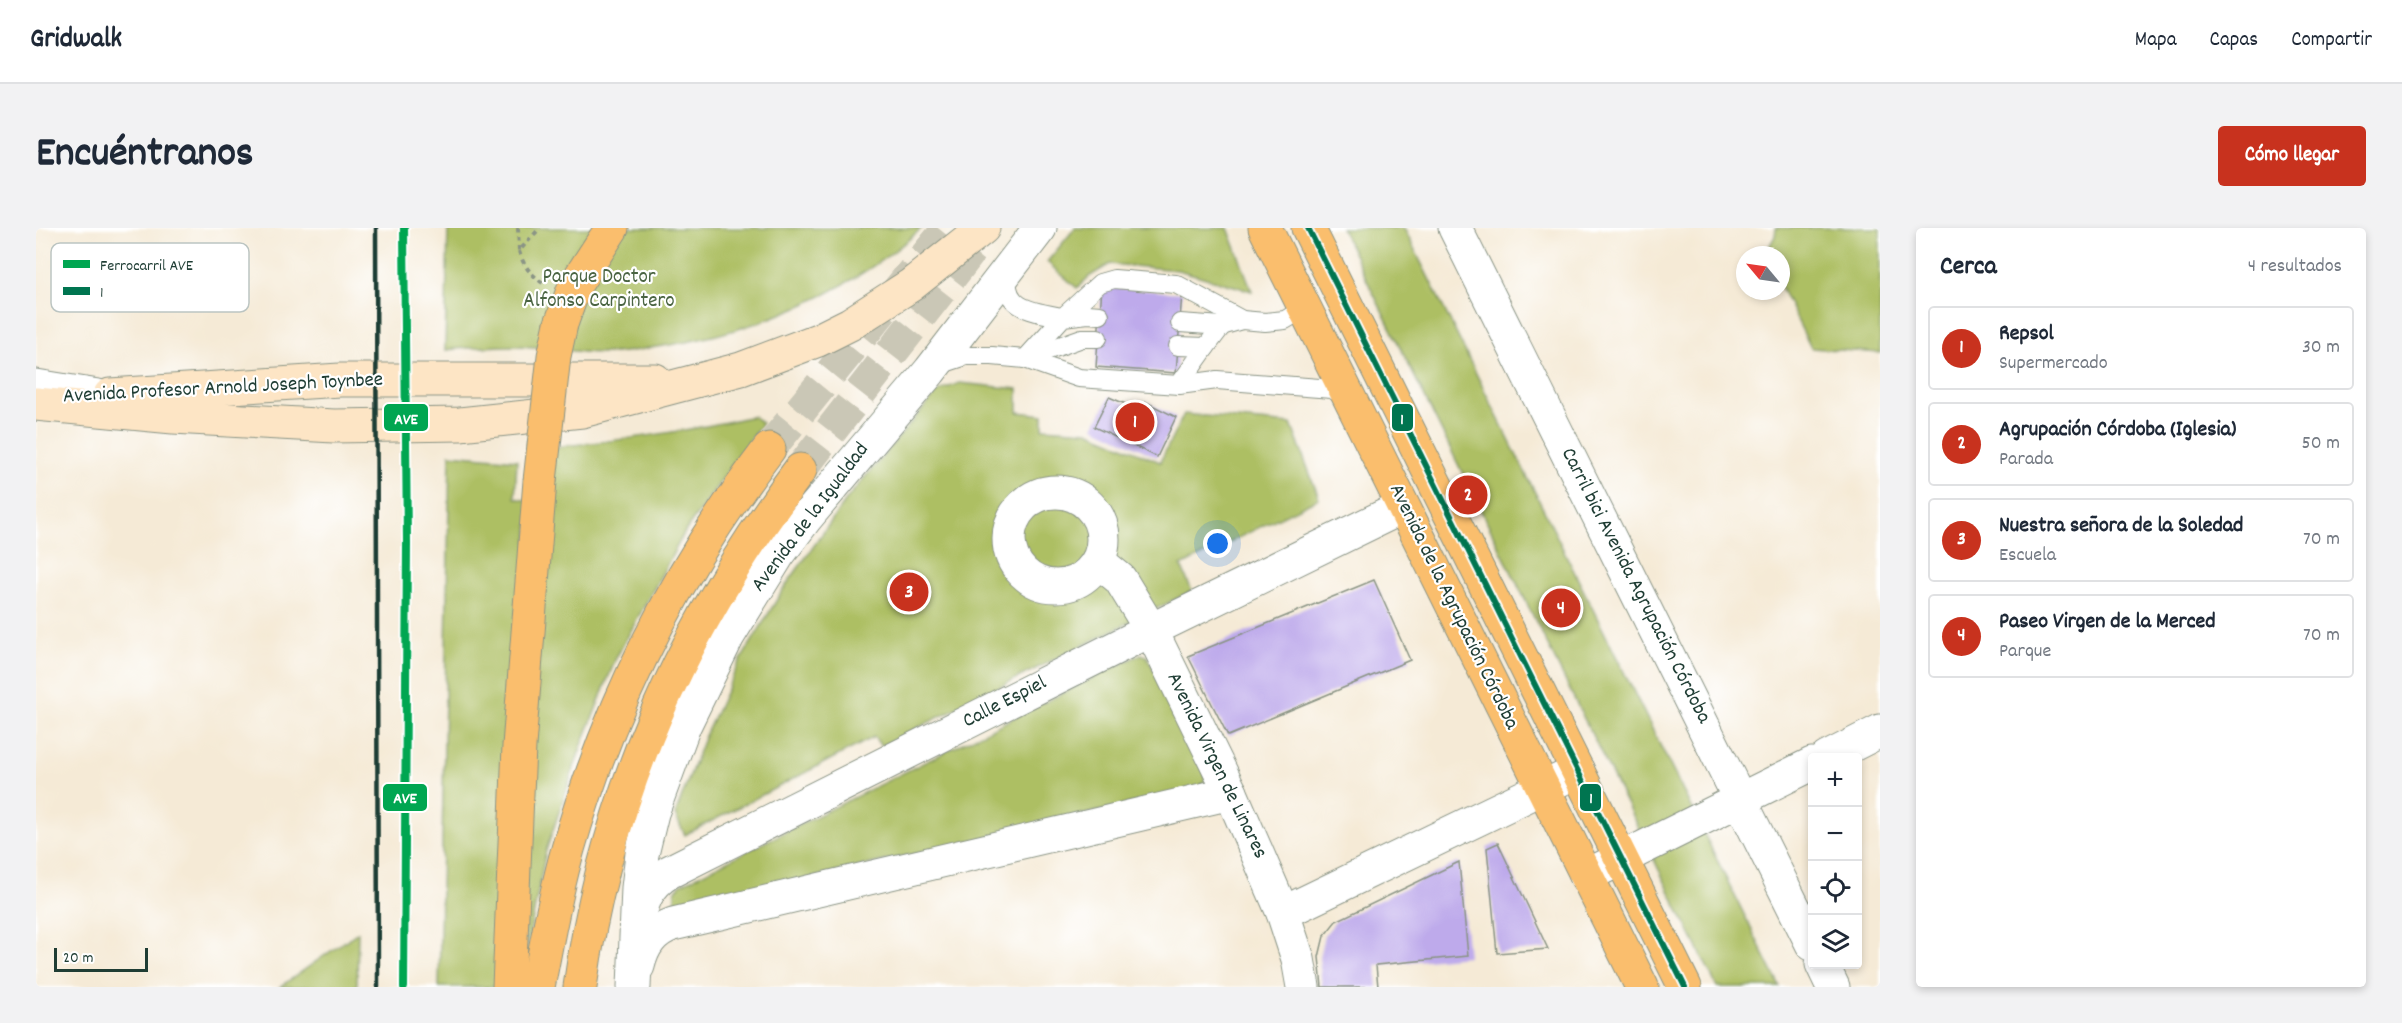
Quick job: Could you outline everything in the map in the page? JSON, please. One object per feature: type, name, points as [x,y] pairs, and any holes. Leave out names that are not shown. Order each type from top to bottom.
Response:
[{"type":"main road","points":[[509,987],[519,746],[540,481],[554,356],[561,324],[575,285],[612,228]]},
{"type":"main road","name":"Avenida Profesor Arnold Joseph Toynbee","points":[[39,401],[173,417],[334,426],[460,424],[582,411],[699,380],[781,355],[850,324],[911,285],[983,228]]},
{"type":"main road","name":"Avenida de la Agrupación Córdoba","points":[[1265,228],[1642,987]]},
{"type":"main road","name":"Avenida de la Agrupación Córdoba","points":[[1308,228],[1685,987]]},
{"type":"main road","name":"Avenida Profesor Arnold Joseph Toynbee","points":[[39,401],[340,380],[699,380]]},
{"type":"main road","points":[[538,987],[567,851],[602,745],[631,674],[664,609],[711,530],[769,449]]},
{"type":"main road","name":"Avenida de la Igualdad","points":[[580,987],[604,863],[643,742],[667,686],[723,584],[765,518],[800,470]]},
{"type":"street","name":"Avenida de la Igualdad","points":[[634,984],[642,854],[652,813],[684,726],[728,636],[772,565],[806,518],[930,371],[1040,228]]},
{"type":"street","name":"Carril bici Avenida Agrupación Córdoba","points":[[1455,228],[1742,799],[1808,936]]},
{"type":"street","name":"Calle Espiel","points":[[637,928],[644,896],[658,879],[669,872],[1151,630],[1403,507]]},
{"type":"street","name":"Avenida Virgen de Linares","points":[[1098,561],[1120,579],[1151,630],[1231,793],[1283,913],[1298,959],[1303,987]]},
{"type":"street","points":[[1837,753],[1880,731]]},
{"type":"street","points":[[1586,876],[1808,766]]},
{"type":"street","points":[[1283,913],[1578,771]]},
{"type":"street","points":[[634,984],[643,950],[648,941],[663,928],[673,924],[1231,793]]},
{"type":"street","points":[[1824,969],[1833,987]]},
{"type":"lane","points":[[1010,266],[1008,285],[1018,305],[1027,311],[1063,317],[1100,315]]},
{"type":"lane","points":[[1025,359],[1063,317],[1101,282],[1114,279],[1176,284],[1242,320]]},
{"type":"lane","points":[[1180,323],[1222,326],[1242,320],[1265,322],[1285,320],[1295,314],[1298,301],[1296,291]]},
{"type":"lane","points":[[1179,385],[1222,326]]},
{"type":"lane","points":[[1025,359],[1082,338],[1098,338]]},
{"type":"lane","points":[[1178,346],[1206,347]]},
{"type":"lane","points":[[930,371],[945,361],[966,356],[1025,359],[1079,378],[1179,385],[1217,380],[1332,389],[1342,393],[1354,408]]},
{"type":"path","points":[[518,228],[521,260],[533,275],[550,286]]},
{"type":"path","points":[[519,251],[540,228]]},
{"type":"green space","name":"Parque Doctor Alfonso Carpintero","points":[[448,228],[922,228],[893,252],[862,273],[829,292],[760,322],[687,342],[609,353],[522,346],[445,350]]},
{"type":"green space","points":[[1075,228],[1228,228],[1252,291],[1178,270],[1110,264],[1090,276],[1077,288],[1047,262]]},
{"type":"green space","points":[[1341,228],[1404,228],[1780,987],[1717,987]]},
{"type":"green space","points":[[1776,228],[1880,228],[1880,353],[1811,348],[1787,300],[1790,300],[1790,246],[1769,246]]},
{"type":"green space","points":[[959,383],[1018,389],[1018,412],[1043,415],[1043,428],[1088,431],[1160,462],[1184,414],[1291,424],[1319,498],[1181,566],[1192,591],[881,746],[874,737],[685,835],[675,815],[704,738],[739,663],[782,591],[849,496],[937,392]]},
{"type":"green space","points":[[753,416],[762,423],[686,530],[616,658],[581,747],[546,851],[525,957],[527,758],[554,447],[654,435]]},
{"type":"green space","points":[[450,454],[517,460],[515,498],[530,501],[501,987],[439,987]]},
{"type":"green space","points":[[1141,654],[1147,656],[1205,772],[1205,781],[1199,788],[681,908],[675,903],[675,891],[681,884]]},
{"type":"green space","points":[[358,932],[357,987],[280,987]]},
{"type":"building","points":[[1102,287],[1182,293],[1176,373],[1096,367]]},
{"type":"building","points":[[1109,397],[1142,411],[1146,402],[1176,417],[1157,457],[1094,427]]},
{"type":"building","points":[[1374,580],[1410,660],[1228,736],[1188,656]]},
{"type":"building","points":[[1498,843],[1548,949],[1497,953],[1487,848]]},
{"type":"building","points":[[1459,862],[1468,956],[1376,965],[1378,987],[1322,987],[1319,957],[1324,936],[1336,921]]},
{"type":"tunnel","points":[[769,449],[949,228]]},
{"type":"tunnel","points":[[800,470],[980,239]]},
{"type":"railway","points":[[376,228],[378,987]]},
{"type":"rail line","name":"AVE","points":[[404,228],[407,544],[404,987]]},
{"type":"transit line","name":"1","points":[[1308,228],[1685,987]]},
{"type":"place","name":"Repsol","points":[[1135,422]]},
{"type":"place","name":"Agrupación Córdoba (Iglesia)","points":[[1468,495]]},
{"type":"place","name":"Nuestra señora de la Soledad","points":[[909,592]]},
{"type":"place","name":"Paseo Virgen de la Merced","points":[[1561,608]]}]
